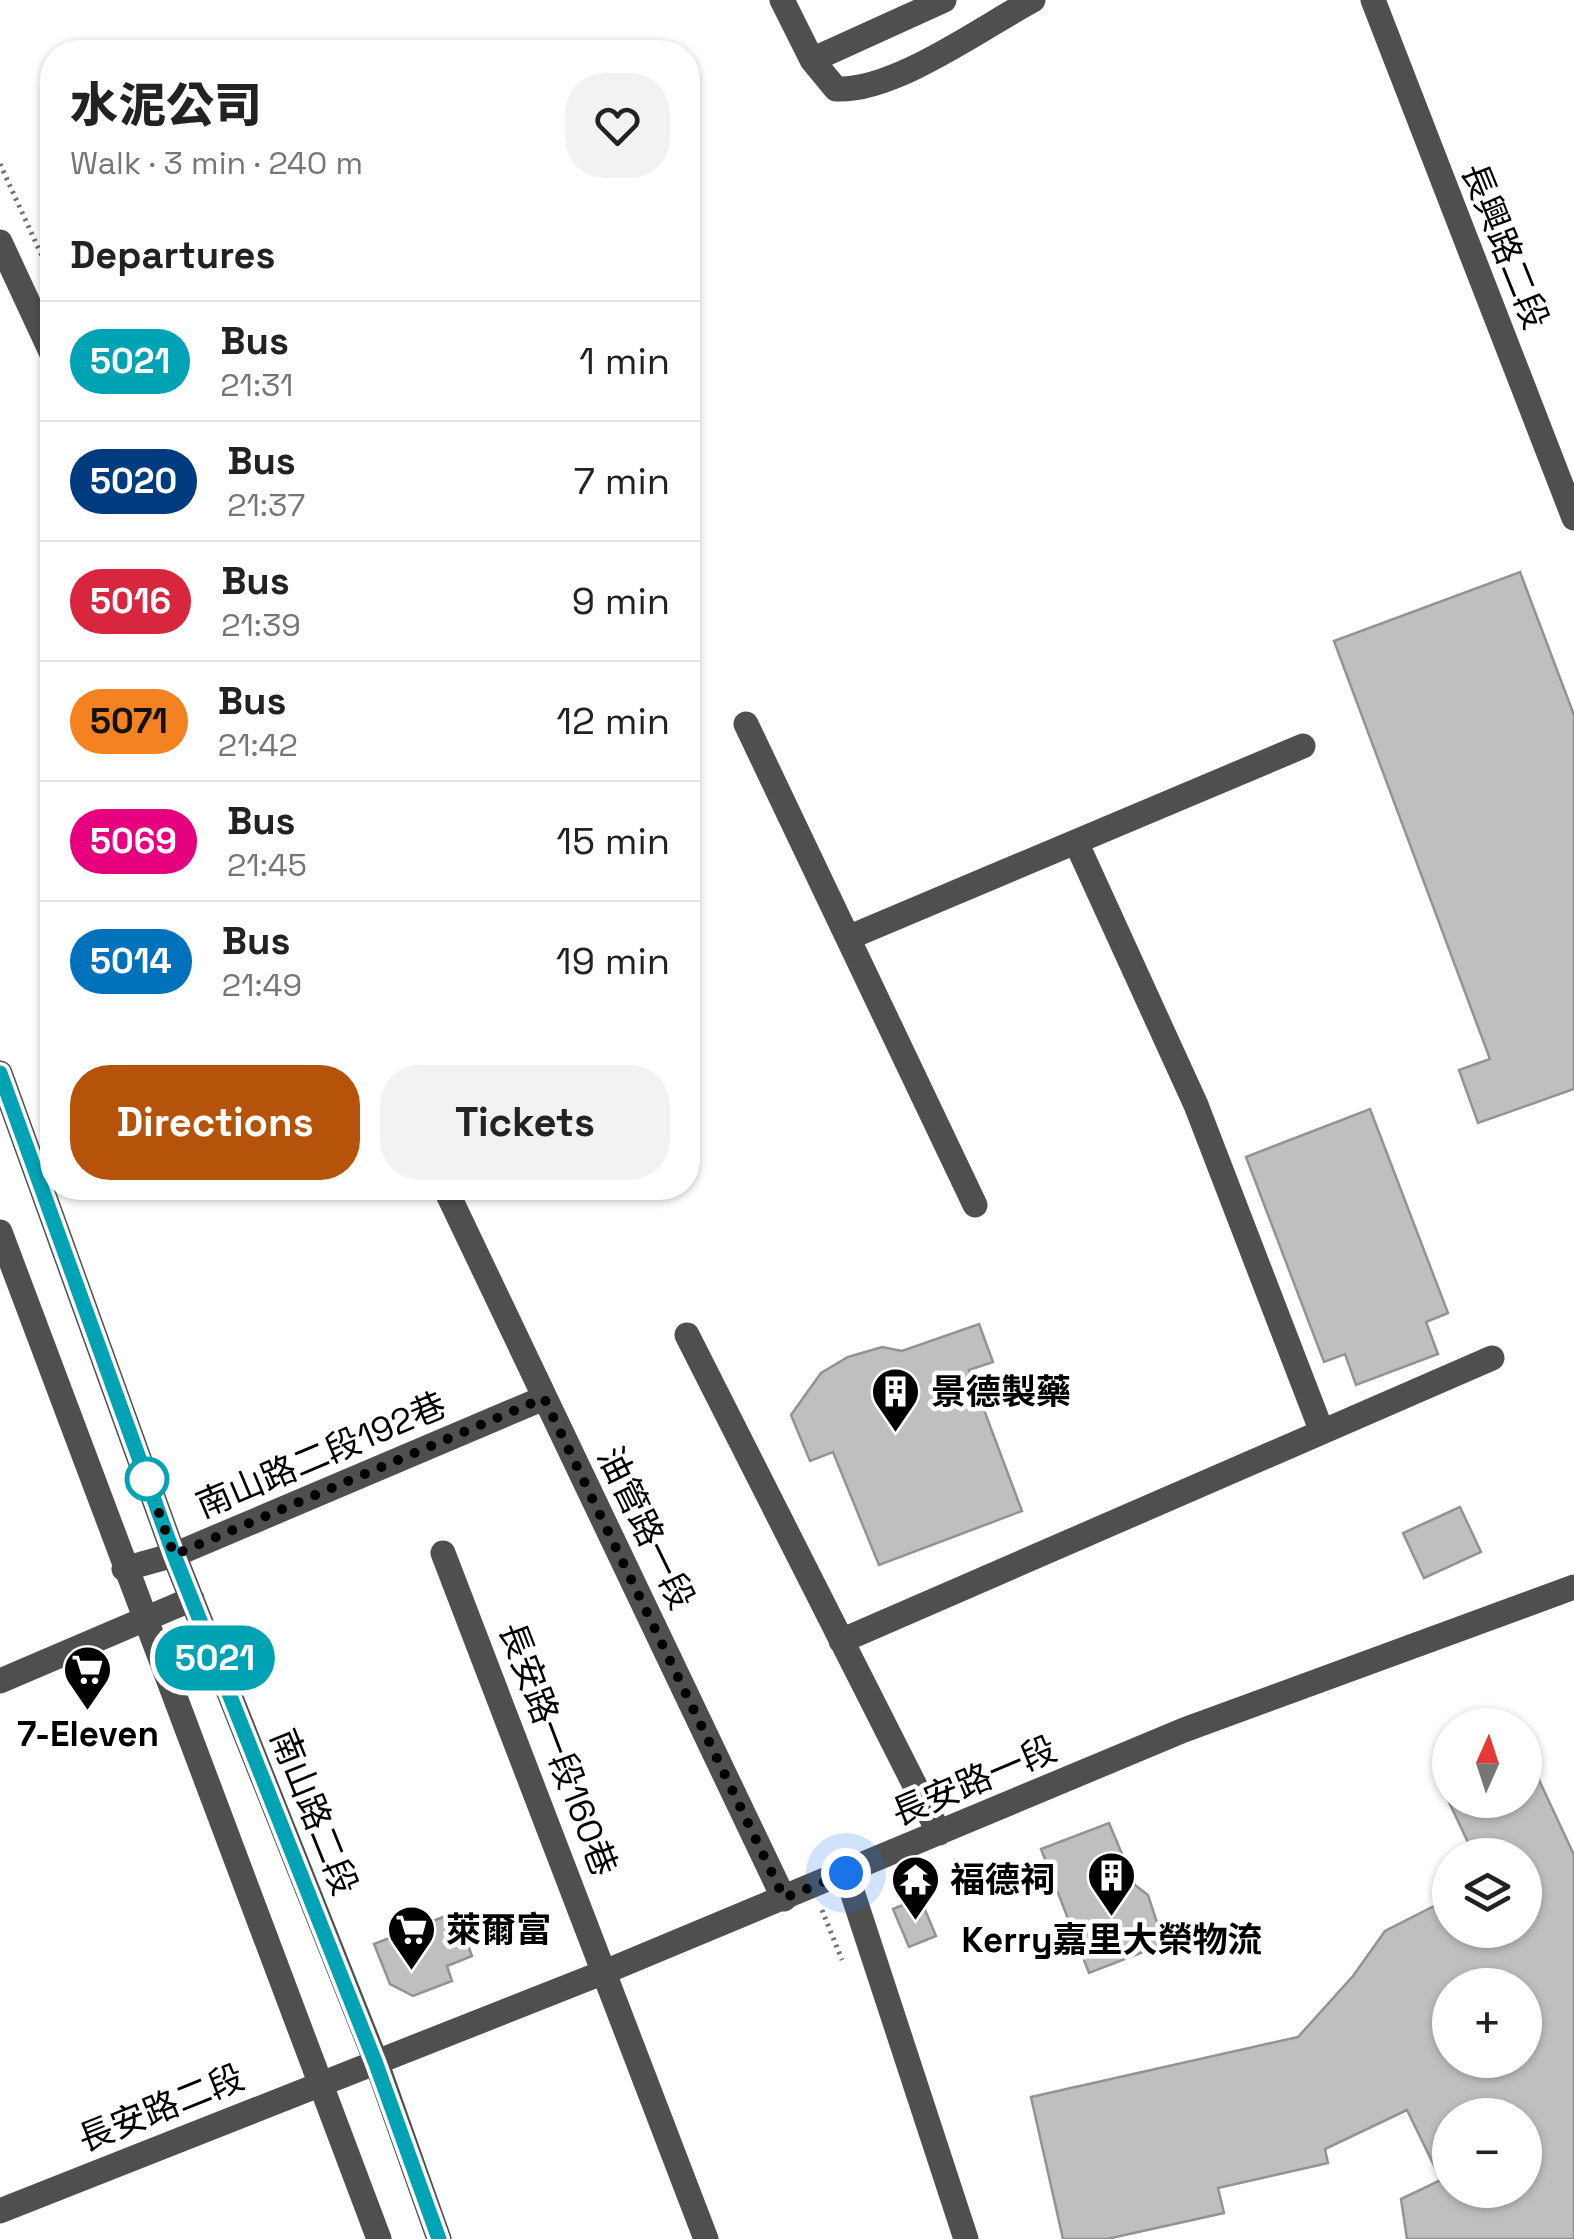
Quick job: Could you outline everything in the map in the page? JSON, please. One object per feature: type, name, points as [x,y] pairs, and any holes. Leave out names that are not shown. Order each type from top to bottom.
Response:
[{"type":"street","points":[[782,0],[812,60],[836,89],[857,90],[896,74],[1033,0]]},
{"type":"street","points":[[812,60],[944,0]]},
{"type":"street","name":"長興路二段","points":[[1373,0],[1574,518]]},
{"type":"street","points":[[0,242],[40,328]]},
{"type":"street","points":[[746,724],[975,1205]]},
{"type":"street","points":[[850,937],[1303,746]]},
{"type":"street","points":[[1076,842],[1196,1105],[1322,1432]]},
{"type":"street","name":"南山路二段","points":[[0,1074],[40,1185]]},
{"type":"street","name":"南山路二段","points":[[46,1200],[174,1555],[376,2064],[439,2239]]},
{"type":"street","name":"油管路一段","points":[[451,1200],[784,1898]]},
{"type":"street","points":[[0,1232],[379,2239]]},
{"type":"street","points":[[686,1335],[939,1833]]},
{"type":"street","points":[[841,1641],[1492,1358]]},
{"type":"street","name":"南山路二段192巷","points":[[124,1569],[174,1555],[544,1398]]},
{"type":"street","name":"長安路一段160巷","points":[[443,1553],[607,1971],[706,2239]]},
{"type":"street","name":"長安路一段","points":[[349,2072],[607,1971],[1184,1730],[1574,1587]]},
{"type":"street","points":[[0,1681],[144,1623],[192,1599]]},
{"type":"street","points":[[846,1873],[966,2239]]},
{"type":"street","name":"長安路二段","points":[[0,2211],[349,2072]]},
{"type":"path","points":[[0,164],[40,252]]},
{"type":"building","points":[[1520,572],[1574,715],[1574,1089],[1478,1123],[1459,1070],[1490,1059],[1334,641]]},
{"type":"building","points":[[1370,1109],[1448,1313],[1426,1322],[1438,1354],[1356,1385],[1345,1354],[1324,1362],[1246,1157]]},
{"type":"building","name":"景德製藥","points":[[979,1324],[993,1362],[969,1370],[1022,1511],[879,1565],[833,1452],[810,1461],[791,1415],[821,1373],[848,1357],[882,1347],[902,1351]]},
{"type":"building","points":[[1460,1507],[1481,1552],[1424,1578],[1403,1533]]},
{"type":"building","points":[[1542,1786],[1574,1855],[1574,2239],[1407,2239],[1401,2199],[1432,2184],[1432,2208],[1542,2208],[1542,2098],[1432,2098],[1432,2161],[1407,2110],[1325,2149],[1328,2163],[1218,2188],[1224,2213],[1107,2239],[1063,2239],[1031,2097],[1298,2037],[1353,1976],[1385,1931],[1432,1907],[1432,1948],[1542,1948],[1542,1838],[1466,1838],[1457,1818],[1542,1818]]},
{"type":"building","name":"Kerry嘉里大榮物流","points":[[1109,1823],[1135,1885],[1148,1895],[1164,1944],[1089,1973],[1041,1849]]},
{"type":"building","name":"福德祠","points":[[920,1898],[936,1936],[909,1947],[893,1909]]},
{"type":"building","points":[[456,1912],[472,1956],[447,1966],[452,1981],[413,1996],[390,1984],[374,1944]]},
{"type":"bus line","name":"5021","points":[[0,1073],[40,1184]]},
{"type":"bus line","name":"5021","points":[[46,1200],[174,1555],[376,2064],[439,2239]]},
{"type":"place","name":"景德製藥","points":[[896,1434]]},
{"type":"place","name":"7-Eleven","points":[[88,1712]]},
{"type":"place","name":"Kerry嘉里大榮物流","points":[[1112,1918]]},
{"type":"place","name":"福德祠","points":[[915,1922]]},
{"type":"place","name":"萊爾富","points":[[411,1972]]},
{"type":"route","points":[[147,1479],[174,1555],[544,1398],[784,1898],[846,1873]]}]
